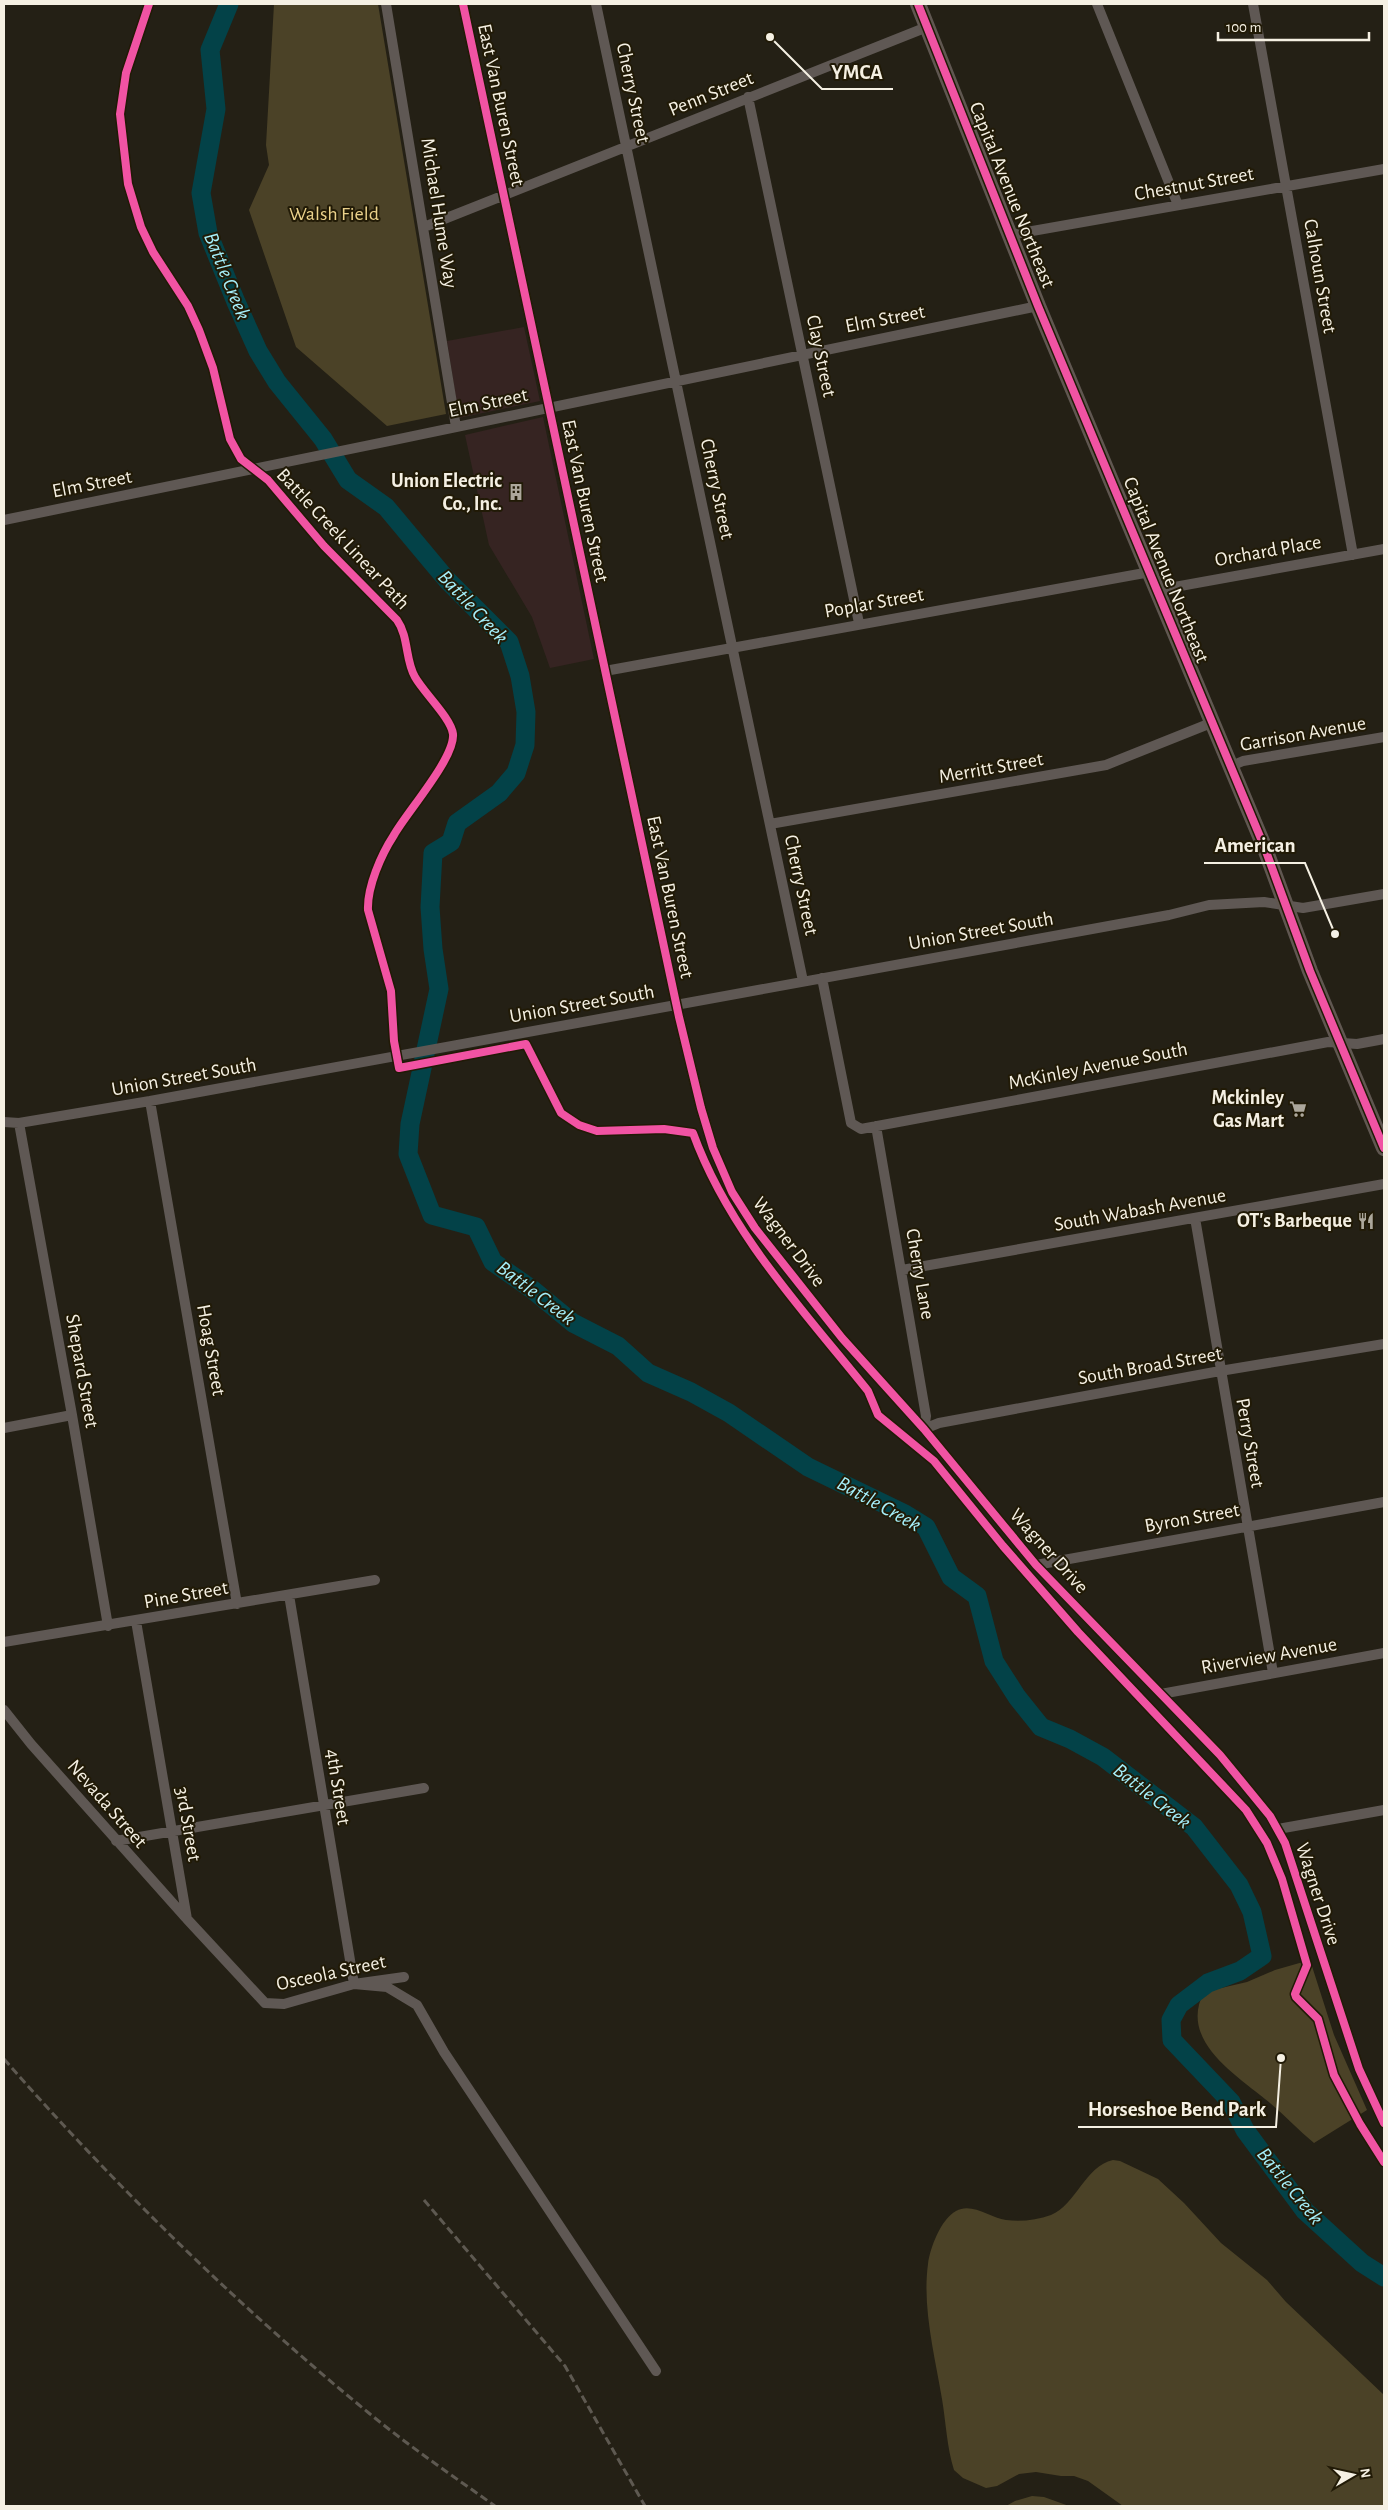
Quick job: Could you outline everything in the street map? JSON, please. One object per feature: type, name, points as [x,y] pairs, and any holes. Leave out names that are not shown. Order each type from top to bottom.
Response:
[{"type":"main road","name":"Capital Avenue Northeast","points":[[918,4],[1038,306],[1158,590],[1229,767],[1264,846],[1310,971],[1384,1148]]},
{"type":"street","name":"Michael Hume Way","points":[[386,4],[456,427]]},
{"type":"street","name":"East Van Buren Street","points":[[463,4],[677,1006]]},
{"type":"street","name":"Cherry Street","points":[[596,4],[804,982]]},
{"type":"street","points":[[1097,4],[1178,204]]},
{"type":"street","name":"Calhoun Street","points":[[1253,4],[1353,555]]},
{"type":"street","name":"Penn Street","points":[[424,227],[927,27]]},
{"type":"street","name":"Clay Street","points":[[748,97],[859,623]]},
{"type":"street","name":"Chestnut Street","points":[[1010,234],[1384,168]]},
{"type":"street","name":"Elm Street","points":[[4,520],[404,440],[456,427],[803,353],[1038,306]]},
{"type":"street","name":"Orchard Place","points":[[1158,590],[1384,549]]},
{"type":"street","name":"Poplar Street","points":[[605,671],[859,623],[1150,572]]},
{"type":"street","name":"Merritt Street","points":[[770,824],[1106,766],[1211,722]]},
{"type":"street","name":"Garrison Avenue","points":[[1229,767],[1243,761],[1384,737]]},
{"type":"street","name":"Union Street South","points":[[4,1122],[19,1123],[150,1101],[1169,915],[1209,905],[1264,902],[1303,908],[1384,894]]},
{"type":"street","name":"McKinley Avenue South","points":[[822,978],[851,1123],[861,1129],[1328,1042],[1357,1044],[1384,1039]]},
{"type":"street","name":"Wagner Drive","points":[[677,1006],[701,1108],[714,1148],[732,1192],[755,1228],[842,1338],[924,1429],[1036,1565],[1220,1755],[1254,1795],[1278,1829],[1307,1906],[1359,2069],[1384,2123]]},
{"type":"street","name":"Hoag Street","points":[[150,1101],[237,1604]]},
{"type":"street","name":"Shepard Street","points":[[19,1123],[108,1626]]},
{"type":"street","name":"Cherry Lane","points":[[876,1126],[926,1416],[924,1429]]},
{"type":"street","name":"South Wabash Avenue","points":[[902,1270],[1384,1184]]},
{"type":"street","name":"Perry Street","points":[[1195,1218],[1273,1673]]},
{"type":"street","name":"South Broad Street","points":[[924,1429],[939,1423],[1220,1371],[1384,1344]]},
{"type":"street","points":[[4,1428],[72,1414]]},
{"type":"street","name":"Byron Street","points":[[1036,1565],[1248,1525],[1384,1502]]},
{"type":"street","name":"Pine Street","points":[[4,1642],[375,1580]]},
{"type":"street","name":"4th Street","points":[[289,1595],[354,1984]]},
{"type":"street","name":"3rd Street","points":[[136,1621],[187,1919]]},
{"type":"street","name":"Riverview Avenue","points":[[1160,1694],[1384,1654]]},
{"type":"street","name":"Nevada Street","points":[[4,1710],[116,1841],[187,1919]]},
{"type":"street","points":[[116,1841],[424,1788]]},
{"type":"street","points":[[1278,1829],[1384,1810]]},
{"type":"street","name":"Osceola Street","points":[[187,1919],[265,2003],[284,2004],[354,1984],[404,1977]]},
{"type":"street","points":[[354,1984],[387,1987],[417,2005],[449,2060],[656,2372]]},
{"type":"shaded area","points":[[524,327],[540,401],[459,418],[447,341]]},
{"type":"shaded area","points":[[543,417],[594,659],[550,668],[532,617],[489,545],[465,435]]},
{"type":"green space","name":"Walsh Field","points":[[274,4],[378,4],[446,414],[387,426],[296,347],[249,210],[269,165],[266,145]]},
{"type":"green space","points":[[1310,1960],[1334,2035],[1367,2110],[1314,2143],[1225,2066],[1204,2040],[1198,2025],[1198,2009],[1204,1992],[1247,1982],[1275,1970]]},
{"type":"green space","points":[[1113,2160],[1120,2161],[1158,2179],[1184,2203],[1221,2243],[1267,2280],[1286,2302],[1384,2395],[1384,2506],[1123,2506],[1088,2481],[1074,2476],[1036,2472],[1019,2474],[997,2486],[986,2488],[963,2478],[954,2470],[948,2444],[928,2315],[928,2264],[937,2234],[951,2215],[956,2211],[968,2208],[1012,2221],[1029,2220],[1051,2215],[1067,2203],[1095,2170]]},
{"type":"green space","points":[[1032,2496],[1044,2497],[1069,2506],[1006,2506]]},
{"type":"waterway","name":"Battle Creek","points":[[229,4],[210,50],[216,109],[201,193],[208,233],[236,302],[258,351],[277,382],[323,439],[348,480],[386,507],[447,580],[509,642],[520,676],[526,712],[525,745],[516,773],[499,793],[457,823],[451,842],[433,853],[430,907],[433,949],[439,989],[410,1124],[408,1154],[432,1215],[476,1227],[493,1262],[533,1290],[573,1323],[618,1346],[648,1373],[691,1392],[729,1413],[808,1467],[905,1514],[926,1527],[951,1577],[977,1596],[994,1661],[1017,1697],[1041,1727],[1070,1739],[1103,1757],[1194,1827],[1239,1885],[1252,1912],[1262,1956],[1240,1971],[1208,1983],[1179,2005],[1171,2020],[1172,2040],[1231,2102],[1245,2130],[1305,2211],[1362,2263],[1384,2277]]},
{"type":"railway","points":[[4,2059],[46,2107],[134,2199],[273,2331],[385,2426],[495,2506]]},
{"type":"railway","points":[[424,2200],[565,2366],[645,2506]]},
{"type":"cycle path","name":"Battle Creek Linear Path","points":[[149,4],[126,73],[120,114],[128,184],[141,227],[153,252],[188,306],[199,330],[213,368],[230,439],[241,459],[268,480],[324,546],[397,620],[401,627],[415,677],[442,713],[453,734],[452,744],[439,770],[400,825],[384,852],[372,881],[368,901],[368,910],[391,991],[394,1041],[399,1068],[526,1044],[561,1113],[579,1125],[597,1131],[664,1129],[693,1133],[708,1169],[726,1204],[747,1237],[794,1300],[868,1391],[878,1415],[934,1461],[1003,1546],[1078,1632],[1246,1810],[1267,1843],[1282,1879],[1307,1965],[1295,1994],[1296,1997],[1318,2019],[1334,2075],[1360,2124],[1384,2162]]},
{"type":"cycle path","points":[[463,4],[679,1017],[701,1108],[713,1148],[732,1192],[755,1228],[842,1338],[924,1429],[1036,1565],[1220,1755],[1270,1816],[1285,1843],[1359,2069],[1384,2123]]},
{"type":"cycle path","points":[[918,4],[1038,306],[1264,846],[1310,971],[1384,1148]]},
{"type":"place","name":"YMCA","points":[[770,37]]},
{"type":"place","name":"Union Electric Co., Inc.","points":[[516,492]]},
{"type":"place","name":"American","points":[[1335,934]]},
{"type":"place","name":"Mckinley Gas Mart","points":[[1298,1109]]},
{"type":"place","name":"OT's Barbeque","points":[[1366,1221]]},
{"type":"place","name":"Horseshoe Bend Park","points":[[1281,2058]]}]
